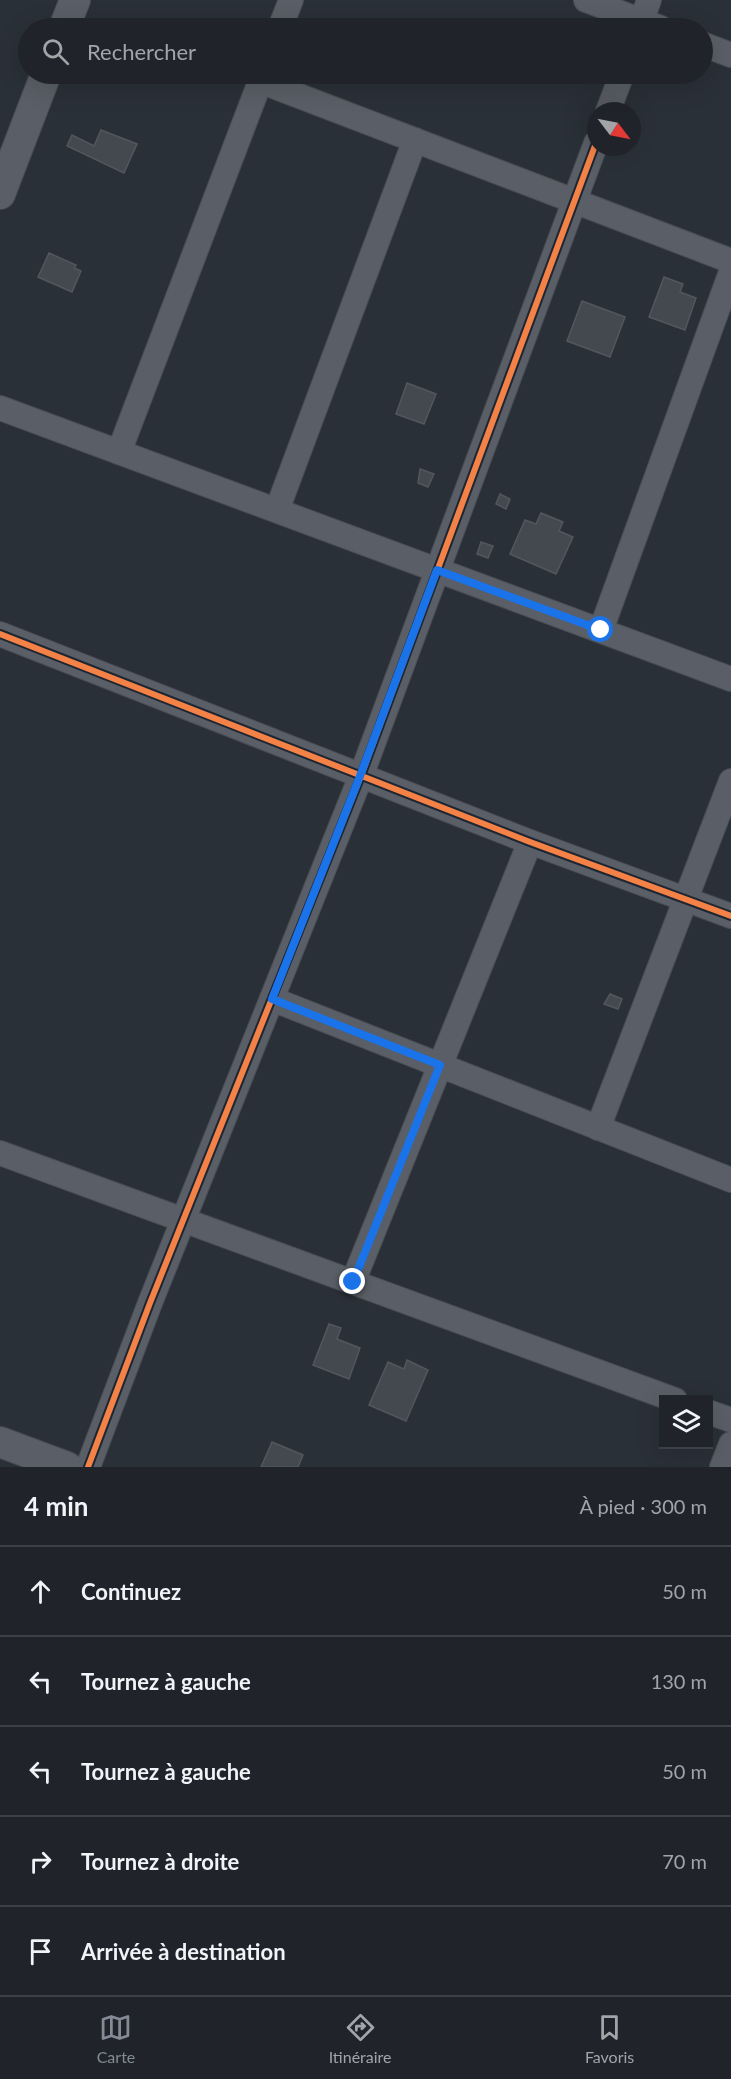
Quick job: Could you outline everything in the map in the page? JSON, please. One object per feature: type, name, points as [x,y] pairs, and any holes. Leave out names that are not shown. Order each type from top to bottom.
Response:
[{"type":"street","points":[[68,18],[75,0]]},
{"type":"street","points":[[284,18],[291,0]]},
{"type":"street","points":[[586,0],[642,18]]},
{"type":"street","points":[[713,48],[731,55]]},
{"type":"street","points":[[3,178],[42,84]]},
{"type":"street","points":[[119,452],[258,84]]},
{"type":"street","points":[[278,84],[415,140],[731,261]]},
{"type":"street","points":[[611,102],[618,84]]},
{"type":"street","points":[[277,510],[415,140]]},
{"type":"street","points":[[88,1467],[360,776],[591,156]]},
{"type":"street","points":[[601,630],[731,272]]},
{"type":"street","points":[[0,408],[731,679]]},
{"type":"street","points":[[1,639],[530,842],[731,915]]},
{"type":"street","points":[[598,1128],[731,781]]},
{"type":"street","points":[[353,1282],[530,842]]},
{"type":"street","points":[[272,999],[731,1180]]},
{"type":"street","points":[[0,1153],[661,1395]]},
{"type":"street","points":[[713,1414],[731,1420]]},
{"type":"street","points":[[0,1442],[67,1467]]},
{"type":"street","points":[[722,1467],[731,1444]]},
{"type":"building","points":[[101,130],[137,144],[124,173],[67,146],[72,135],[94,146]]},
{"type":"building","points":[[49,253],[76,265],[74,268],[81,271],[72,292],[38,277]]},
{"type":"building","points":[[664,277],[683,284],[680,292],[696,298],[685,330],[649,317]]},
{"type":"building","points":[[582,301],[625,317],[610,357],[567,341]]},
{"type":"building","points":[[407,383],[436,394],[424,424],[396,414]]},
{"type":"building","points":[[420,469],[434,474],[428,487],[418,483]]},
{"type":"building","points":[[500,494],[510,499],[506,509],[496,504]]},
{"type":"building","points":[[541,513],[563,522],[559,531],[573,537],[556,574],[510,554],[525,520],[536,524]]},
{"type":"building","points":[[481,542],[493,546],[488,558],[477,554]]},
{"type":"building","points":[[610,994],[622,999],[618,1009],[604,1004]]},
{"type":"building","points":[[329,1324],[341,1328],[337,1339],[360,1348],[349,1379],[313,1365]]},
{"type":"building","points":[[407,1360],[428,1370],[406,1421],[369,1405],[388,1362],[404,1369]]},
{"type":"building","points":[[272,1442],[303,1455],[298,1467],[261,1467]]},
{"type":"cycle path","points":[[88,1467],[150,1303],[361,776],[591,156]]},
{"type":"cycle path","points":[[0,634],[530,842],[731,916]]},
{"type":"route","points":[[353,1282],[440,1065],[272,999],[360,776],[437,570],[601,630]]}]
